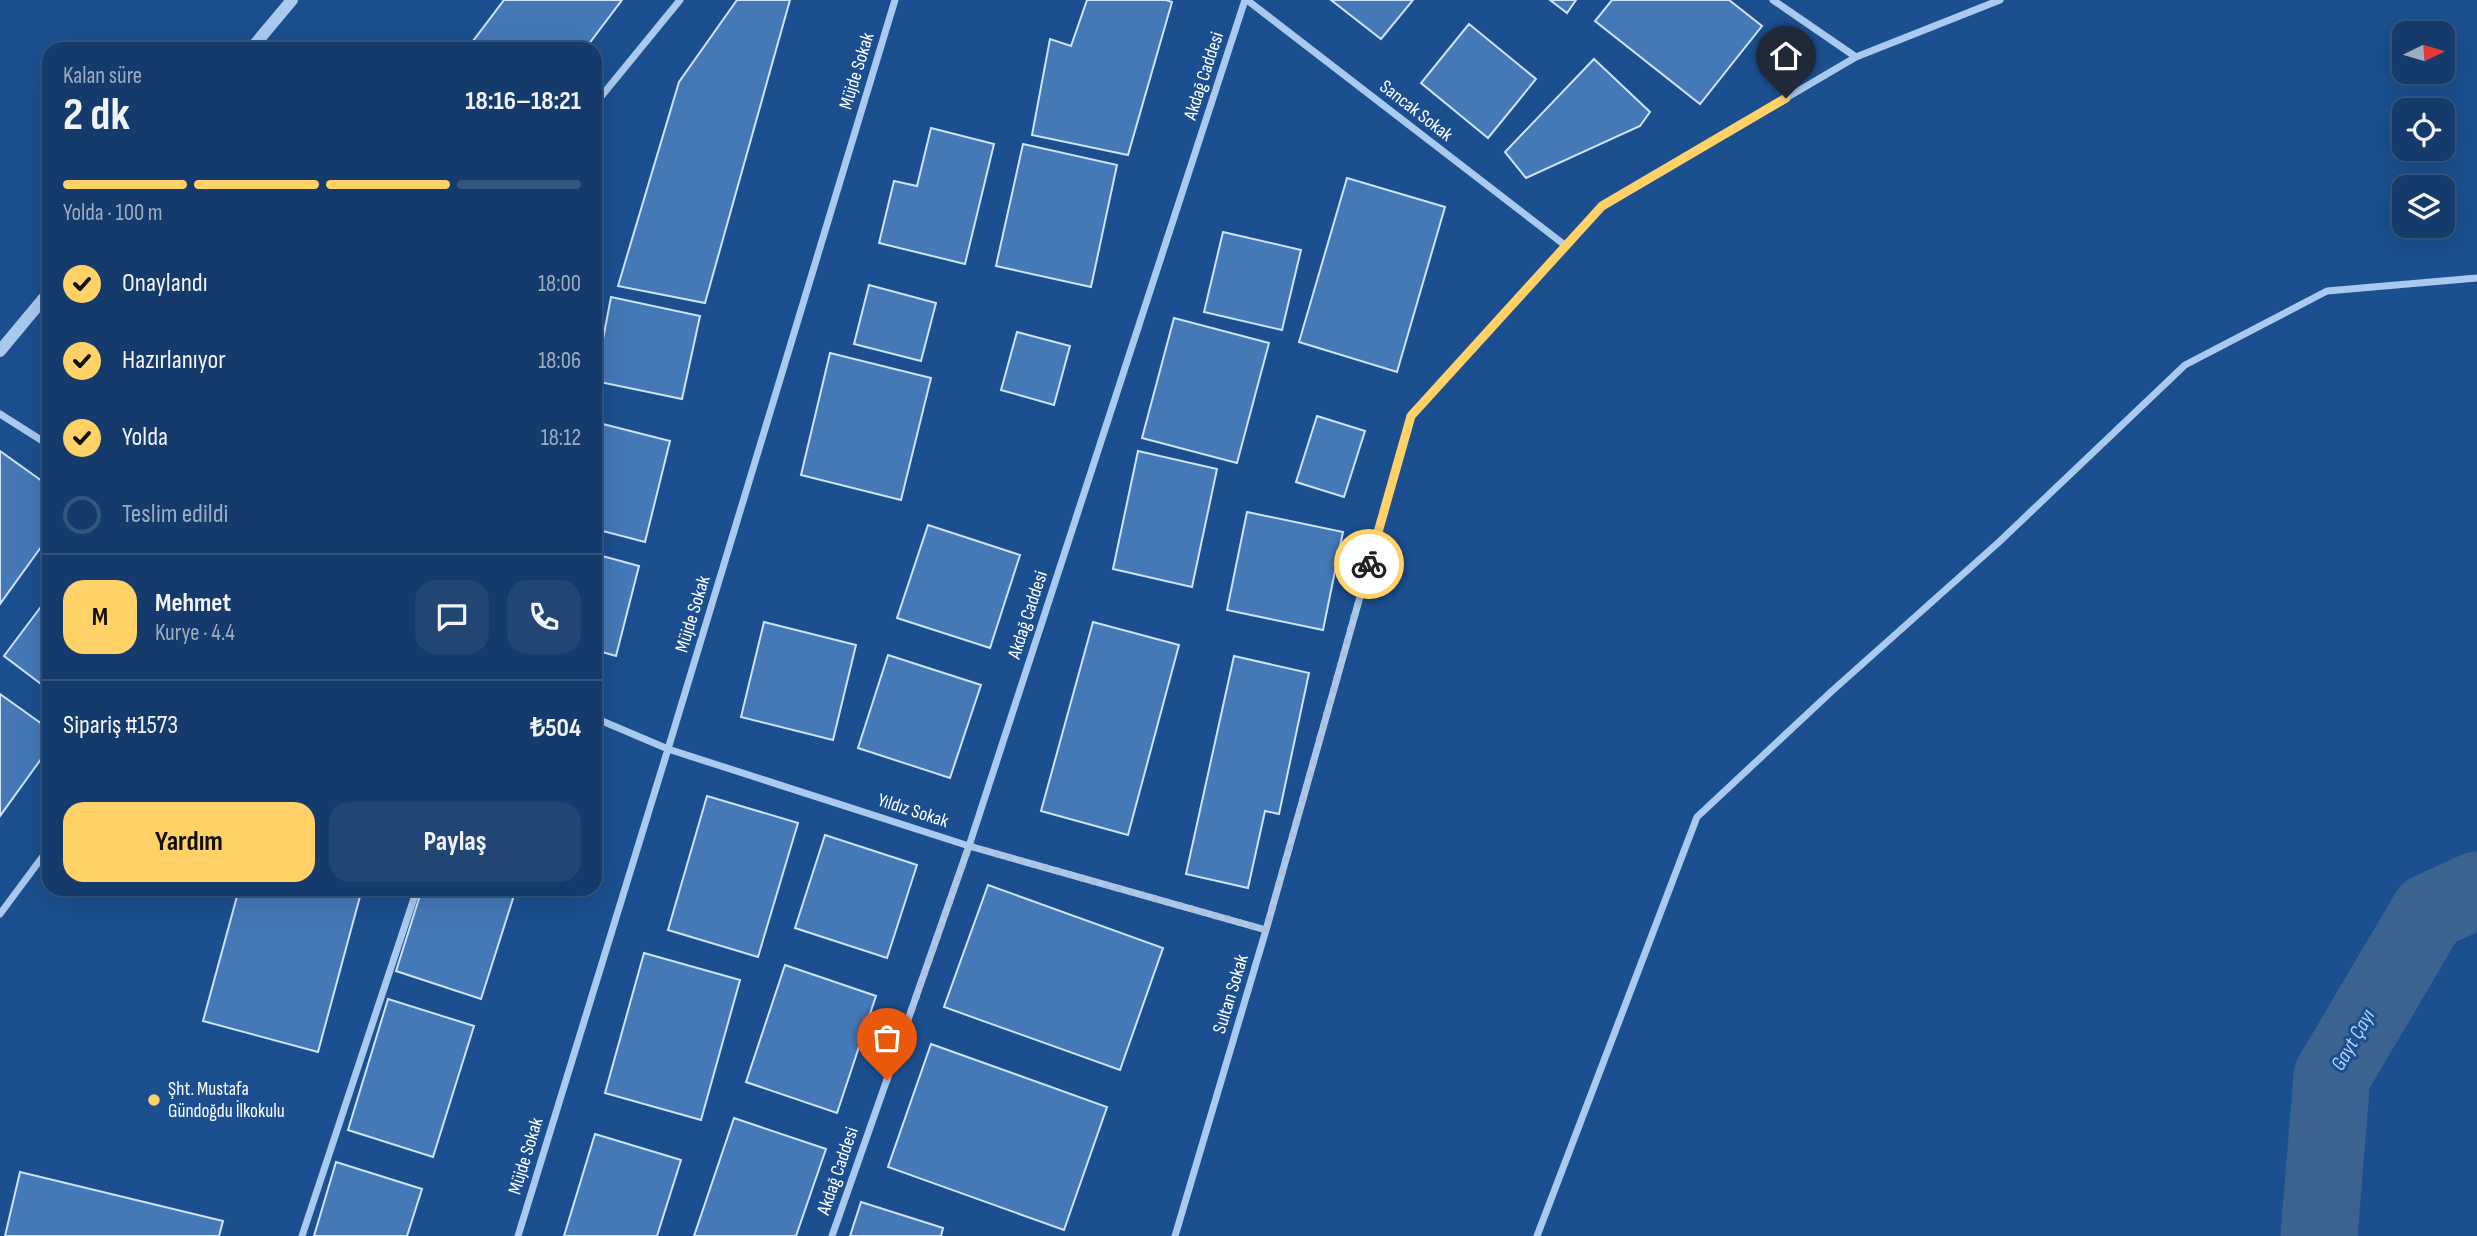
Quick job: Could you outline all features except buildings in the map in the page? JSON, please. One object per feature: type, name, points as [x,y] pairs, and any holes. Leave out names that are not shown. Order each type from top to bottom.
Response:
[{"type":"street","points":[[257,42],[292,0]]},
{"type":"street","points":[[602,95],[680,0]]},
{"type":"street","name":"Müjde Sokak","points":[[518,1236],[895,0]]},
{"type":"street","name":"Sancak Sokak","points":[[1246,0],[1566,246]]},
{"type":"street","name":"Akdağ Caddesi","points":[[832,1236],[969,846],[1246,0]]},
{"type":"street","points":[[1773,0],[1856,57]]},
{"type":"street","name":"Sultan Sokak","points":[[1175,1236],[1266,930],[1411,416],[1602,206],[1856,57],[2000,0]]},
{"type":"street","points":[[1537,1236],[1697,817],[1832,691],[1999,542],[2185,365],[2327,291],[2477,278]]},
{"type":"street","points":[[0,351],[42,300]]},
{"type":"street","points":[[0,414],[42,441]]},
{"type":"street","name":"Yıldız Sokak","points":[[602,721],[668,749],[969,846],[1266,930]]},
{"type":"street","points":[[0,914],[42,857]]},
{"type":"street","points":[[302,1236],[415,896]]},
{"type":"waterway","name":"Gayt Çayı","points":[[2319,1236],[2332,1076],[2429,912],[2477,890]]},
{"type":"way so far","points":[[887,1080],[969,846],[1266,930],[1369,564]]},
{"type":"place","name":"Şht. Mustafa Gündoğdu İlkokulu","points":[[154,1100]]},
{"type":"route","points":[[1369,564],[1411,416],[1602,206],[1786,98]]}]
